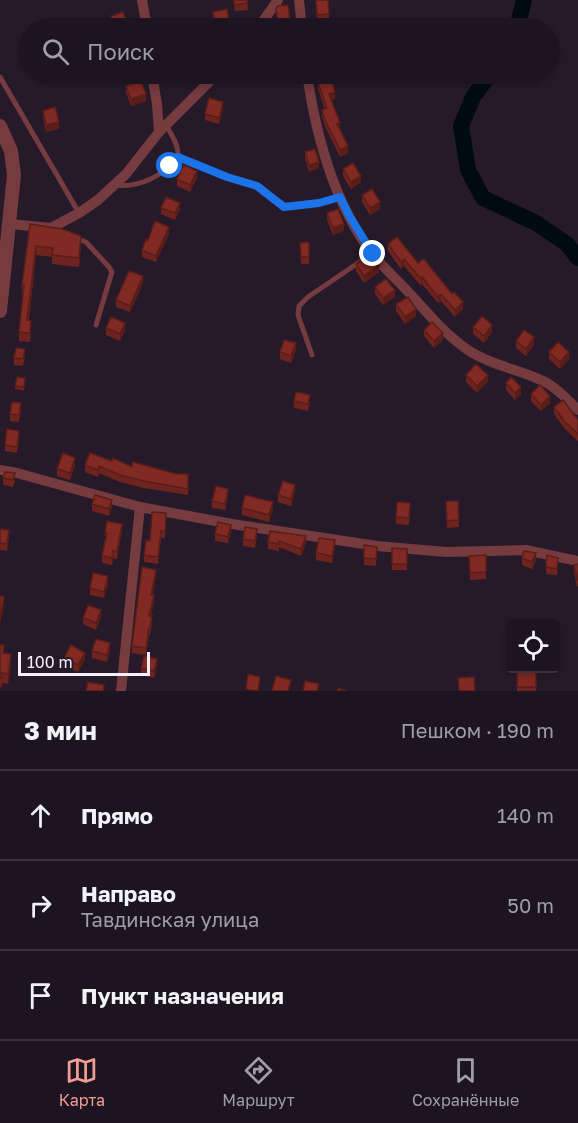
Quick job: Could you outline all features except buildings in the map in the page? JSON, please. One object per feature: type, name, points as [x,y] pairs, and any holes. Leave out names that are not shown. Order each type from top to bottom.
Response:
[{"type":"street","points":[[142,0],[145,18]]},
{"type":"street","points":[[265,18],[278,0]]},
{"type":"street","points":[[299,0],[301,18]]},
{"type":"street","points":[[154,84],[163,128]]},
{"type":"street","points":[[6,228],[55,230],[79,213],[116,184],[163,128],[207,84]]},
{"type":"street","points":[[308,84],[324,156],[340,197],[373,254],[422,307],[468,350],[549,384],[578,410]]},
{"type":"street","points":[[0,126],[7,139],[13,163],[0,311]]},
{"type":"street","points":[[0,471],[17,473],[140,507],[232,524],[377,546],[446,552],[526,550],[578,561]]},
{"type":"street","points":[[121,691],[140,507]]},
{"type":"lane","points":[[0,78],[79,213]]},
{"type":"lane","points":[[116,184],[131,186],[151,179],[170,166],[178,157],[174,139],[163,128]]},
{"type":"lane","points":[[68,235],[86,242],[112,272],[96,325]]},
{"type":"lane","points":[[312,355],[298,315],[299,306],[308,297],[373,254]]},
{"type":"path","points":[[178,157],[227,177],[257,186],[284,207],[319,203],[340,197]]},
{"type":"waterway","points":[[520,18],[524,0]]},
{"type":"waterway","points":[[483,84],[473,97],[461,126],[468,170],[483,198],[536,223],[567,244],[578,258]]},
{"type":"route","points":[[170,166],[178,157],[227,177],[257,186],[279,205],[289,208],[340,197],[373,254]]}]
